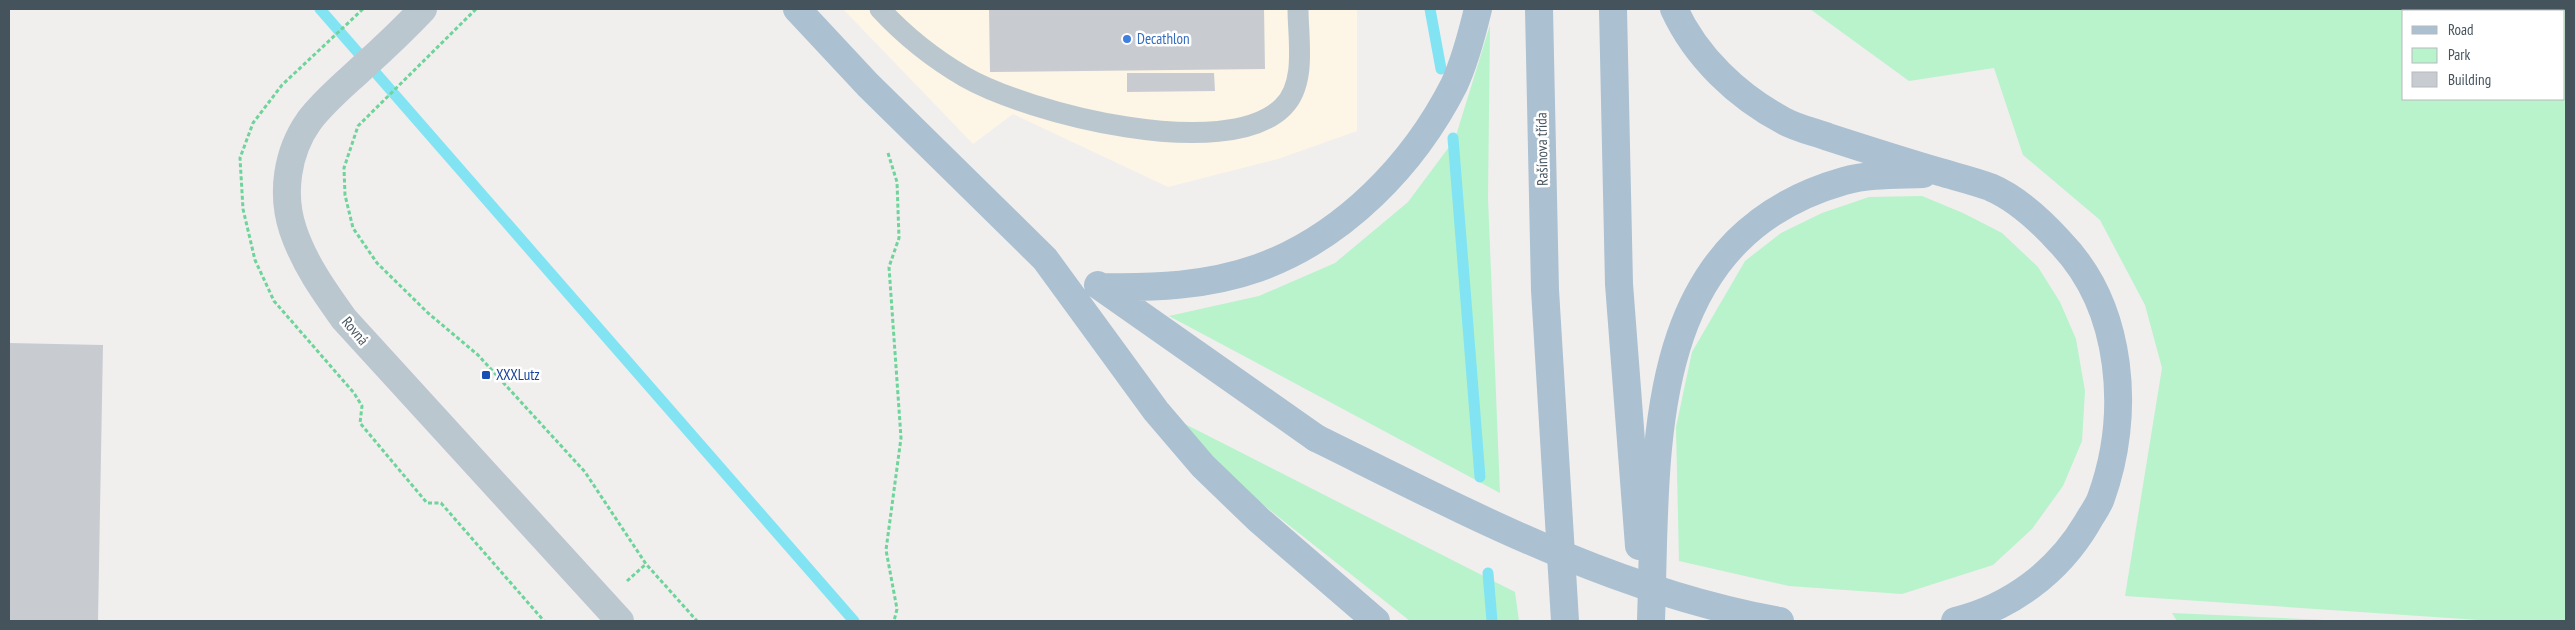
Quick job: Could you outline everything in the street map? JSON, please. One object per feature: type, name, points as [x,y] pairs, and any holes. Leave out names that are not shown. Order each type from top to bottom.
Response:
[{"type":"main road","points":[[798,9],[868,85],[1045,259],[1156,411],[1203,466],[1259,520],[1376,621]]},
{"type":"main road","points":[[1101,287],[1165,287],[1210,280],[1258,268],[1308,244],[1358,208],[1395,173],[1429,129],[1455,83],[1478,9]]},
{"type":"main road","name":"Rašínova třída","points":[[1539,9],[1545,290],[1565,621]]},
{"type":"main road","points":[[1613,9],[1619,284],[1644,621]]},
{"type":"main road","points":[[1674,9],[1682,26],[1710,64],[1743,96],[1786,122],[1992,188],[2029,212],[2062,243],[2088,279],[2108,321],[2116,363],[2118,408],[2112,454],[2100,500],[2078,537],[2053,568],[2019,594],[1974,616],[1955,621]]},
{"type":"main road","points":[[1651,621],[1661,413],[1670,365],[1686,317],[1702,286],[1723,256],[1751,228],[1790,202],[1846,181],[1878,176],[1945,174]]},
{"type":"main road","points":[[1045,259],[1101,287],[1316,438],[1474,516],[1605,574],[1738,614],[1780,621]]},
{"type":"street","name":"Rovná","points":[[423,9],[308,122],[294,151],[287,181],[287,204],[293,230],[305,258],[344,319],[620,621]]},
{"type":"lane","points":[[880,9],[902,33],[966,77],[1018,100],[1068,116],[1123,127],[1196,132],[1230,129],[1260,123],[1283,107],[1294,93],[1298,68],[1298,9]]},
{"type":"path","points":[[322,47],[362,9]]},
{"type":"path","points":[[476,9],[358,126],[344,168],[345,195],[353,228],[377,263],[428,313],[478,355],[585,472],[646,564],[696,621]]},
{"type":"path","points":[[886,147],[897,182],[899,238],[889,267],[901,438],[886,550],[897,609],[894,621]]},
{"type":"path","points":[[630,578],[646,564]]},
{"type":"shaded area","points":[[843,9],[1357,9],[1357,131],[1278,159],[1168,187],[1013,114],[973,144]]},
{"type":"green space","points":[[1810,9],[2566,9],[2566,621],[2494,621],[2125,596],[2162,368],[2145,305],[2100,220],[2023,155],[1994,68],[1909,81]]},
{"type":"green space","points":[[1490,25],[1488,198],[1500,493],[1169,316],[1259,296],[1335,263],[1408,202],[1455,139]]},
{"type":"green space","points":[[1922,196],[1963,213],[2002,233],[2038,267],[2060,302],[2076,339],[2085,391],[2082,441],[2063,486],[2032,529],[1993,565],[1902,594],[1789,586],[1679,561],[1676,427],[1692,352],[1745,261],[1781,233],[1822,213],[1869,197]]},
{"type":"green space","points":[[1185,424],[1515,592],[1519,621],[1410,621],[1233,481]]},
{"type":"green space","points":[[2172,613],[2347,621],[2177,621]]},
{"type":"building","name":"Decathlon","points":[[989,9],[1264,9],[1265,69],[990,72]]},
{"type":"building","points":[[1127,73],[1214,73],[1215,91],[1127,92]]},
{"type":"building","points":[[9,343],[103,345],[98,621],[9,621]]},
{"type":"waterway","points":[[320,9],[854,621]]},
{"type":"waterway","points":[[1430,9],[1441,69]]},
{"type":"waterway","points":[[1453,138],[1480,477]]},
{"type":"waterway","points":[[1488,573],[1492,621]]},
{"type":"place","name":"Decathlon","points":[[1127,39]]},
{"type":"place","name":"XXXLutz","points":[[486,375]]}]
